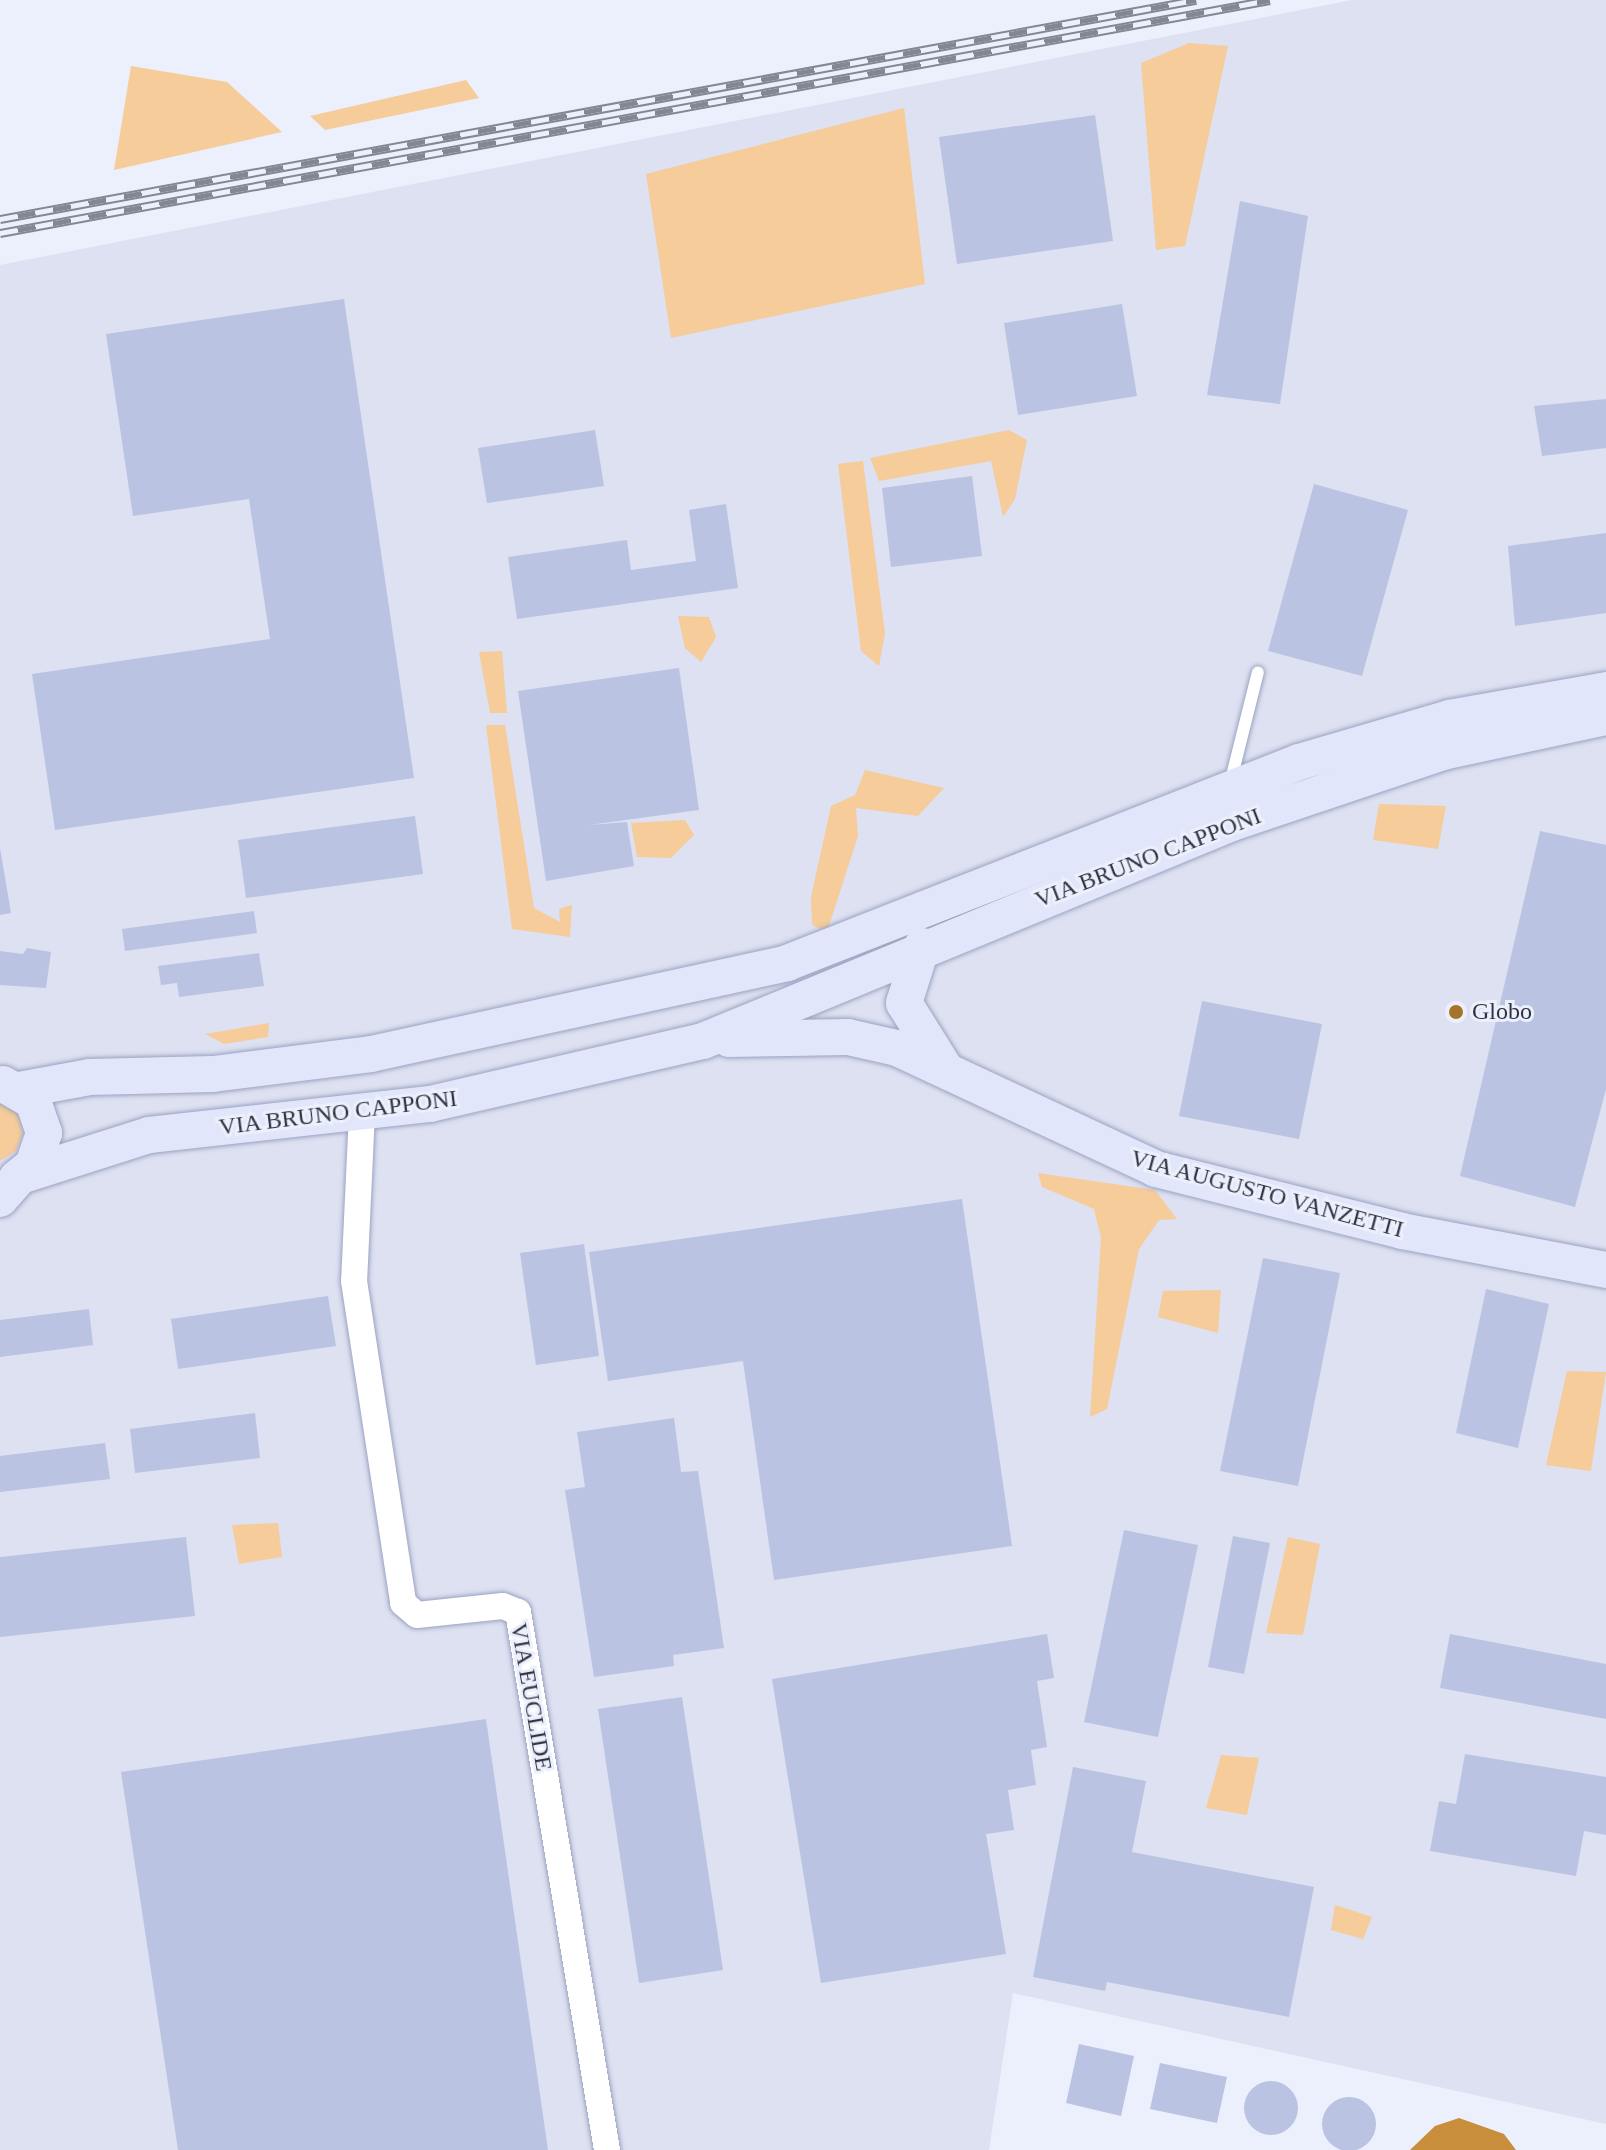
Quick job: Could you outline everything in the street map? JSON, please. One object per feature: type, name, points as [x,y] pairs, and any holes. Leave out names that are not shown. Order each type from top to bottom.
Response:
[{"type":"main road","name":"VIA BRUNO CAPPONI","points":[[10,1087],[90,1077],[213,1074],[371,1054],[699,985],[924,915],[1229,787],[1449,718],[1606,690]]},
{"type":"main road","name":"VIA BRUNO CAPPONI","points":[[7,1186],[149,1135],[362,1113],[703,1041],[922,946],[1232,823],[1443,752],[1606,717]]},
{"type":"main road","name":"VIA AUGUSTO VANZETTI","points":[[922,946],[904,1003],[945,1068]]},
{"type":"main road","points":[[699,985],[718,1009],[703,1041]]},
{"type":"main road","name":"VIA AUGUSTO VANZETTI","points":[[703,1041],[848,1037],[945,1068],[1062,1131],[1156,1169],[1402,1231],[1606,1270]]},
{"type":"main road","points":[[7,1186],[33,1165],[44,1133],[33,1101],[10,1087]]},
{"type":"street","name":"VIA EUCLIDE","points":[[362,1113],[354,1281],[403,1603],[417,1615],[503,1606],[518,1612],[607,2150]]},
{"type":"lane","points":[[1229,787],[1258,672]]},
{"type":"shaded area","points":[[1352,0],[1606,0],[1606,2124],[1013,1993],[989,2150],[0,2150],[0,265]]},
{"type":"shaded area","points":[[1189,43],[1228,46],[1185,246],[1156,250],[1141,63]]},
{"type":"shaded area","points":[[131,66],[227,82],[282,132],[114,170]]},
{"type":"shaded area","points":[[466,80],[479,98],[325,130],[310,116]]},
{"type":"shaded area","points":[[904,108],[925,284],[671,338],[646,174]]},
{"type":"shaded area","points":[[1009,430],[1027,440],[1015,499],[1003,517],[991,461],[879,481],[870,458]]},
{"type":"shaded area","points":[[863,461],[885,633],[879,666],[861,651],[838,464]]},
{"type":"shaded area","points":[[678,616],[709,617],[716,637],[701,662],[685,648]]},
{"type":"shaded area","points":[[502,651],[507,713],[490,713],[479,652]]},
{"type":"shaded area","points":[[486,725],[505,725],[534,908],[560,922],[559,909],[572,905],[570,937],[512,929]]},
{"type":"shaded area","points":[[865,770],[944,788],[918,816],[856,808],[858,836],[827,932],[812,925],[811,897],[831,806],[855,795]]},
{"type":"shaded area","points":[[1379,804],[1446,806],[1438,849],[1373,840]]},
{"type":"shaded area","points":[[685,820],[694,835],[671,858],[637,857],[631,823]]},
{"type":"shaded area","points":[[269,1023],[268,1037],[224,1044],[205,1034]]},
{"type":"shaded area","points":[[0,1101],[19,1115],[23,1134],[16,1151],[0,1161]]},
{"type":"shaded area","points":[[1038,1173],[1155,1190],[1177,1219],[1159,1220],[1139,1249],[1107,1409],[1090,1417],[1101,1238],[1094,1209],[1042,1187]]},
{"type":"shaded area","points":[[1221,1290],[1218,1333],[1158,1317],[1163,1291]]},
{"type":"shaded area","points":[[1567,1371],[1606,1372],[1591,1471],[1546,1465]]},
{"type":"shaded area","points":[[278,1523],[282,1557],[239,1564],[232,1525]]},
{"type":"shaded area","points":[[1288,1537],[1320,1544],[1303,1635],[1266,1633]]},
{"type":"shaded area","points":[[1221,1755],[1259,1758],[1247,1815],[1206,1808]]},
{"type":"shaded area","points":[[1335,1905],[1372,1917],[1363,1939],[1331,1930]]},
{"type":"shaded area","points":[[1459,2118],[1504,2134],[1516,2150],[1410,2150],[1435,2126]]},
{"type":"building","points":[[1095,115],[1113,241],[957,264],[939,137]]},
{"type":"building","points":[[1240,201],[1308,216],[1280,404],[1207,395]]},
{"type":"building","points":[[344,299],[414,778],[55,830],[32,674],[270,639],[249,499],[133,516],[106,334]]},
{"type":"building","points":[[1122,304],[1137,396],[1018,415],[1004,323]]},
{"type":"building","points":[[1606,399],[1606,448],[1542,456],[1534,406]]},
{"type":"building","points":[[595,430],[604,486],[487,503],[478,448]]},
{"type":"building","points":[[972,476],[982,556],[891,567],[882,488]]},
{"type":"building","points":[[1314,484],[1408,510],[1362,676],[1268,651]]},
{"type":"building","points":[[726,504],[738,588],[517,619],[508,557],[627,540],[631,570],[696,561],[689,510]]},
{"type":"building","points":[[1606,533],[1606,613],[1515,626],[1508,546]]},
{"type":"building","points":[[679,668],[699,810],[589,825],[627,822],[634,866],[546,881],[518,691]]},
{"type":"building","points":[[415,816],[423,874],[246,898],[238,840]]},
{"type":"building","points":[[1540,831],[1606,845],[1606,1089],[1575,1207],[1460,1176]]},
{"type":"building","points":[[0,848],[11,913],[0,915]]},
{"type":"building","points":[[254,911],[257,933],[125,951],[122,929]]},
{"type":"building","points":[[27,948],[51,952],[46,988],[0,985],[0,951],[23,954]]},
{"type":"building","points":[[259,953],[264,986],[179,997],[177,983],[161,985],[158,966]]},
{"type":"building","points":[[1202,1001],[1322,1024],[1299,1139],[1179,1116]]},
{"type":"building","points":[[962,1199],[1012,1546],[774,1580],[743,1361],[608,1381],[589,1252]]},
{"type":"building","points":[[584,1244],[599,1356],[536,1365],[520,1253]]},
{"type":"building","points":[[1263,1258],[1340,1273],[1298,1486],[1220,1471]]},
{"type":"building","points":[[1486,1289],[1549,1304],[1518,1448],[1456,1433]]},
{"type":"building","points":[[328,1296],[336,1346],[178,1369],[171,1319]]},
{"type":"building","points":[[89,1309],[93,1345],[0,1357],[0,1320]]},
{"type":"building","points":[[255,1413],[260,1458],[135,1473],[130,1429]]},
{"type":"building","points":[[674,1418],[681,1472],[698,1471],[724,1648],[673,1655],[674,1666],[594,1677],[565,1490],[585,1487],[577,1432]]},
{"type":"building","points":[[105,1443],[110,1479],[0,1492],[0,1456]]},
{"type":"building","points":[[1124,1530],[1198,1545],[1158,1737],[1084,1722]]},
{"type":"building","points":[[1233,1536],[1270,1543],[1244,1674],[1208,1667]]},
{"type":"building","points":[[186,1537],[195,1616],[0,1637],[0,1557]]},
{"type":"building","points":[[1047,1634],[1054,1678],[1037,1681],[1047,1747],[1031,1750],[1036,1785],[1008,1790],[1014,1830],[986,1834],[1006,1954],[821,1983],[772,1679]]},
{"type":"building","points":[[1450,1634],[1606,1664],[1606,1719],[1440,1688]]},
{"type":"building","points":[[682,1697],[723,1970],[639,1983],[598,1709]]},
{"type":"building","points":[[486,1719],[548,2150],[178,2150],[121,1772]]},
{"type":"building","points":[[1465,1754],[1606,1777],[1606,1835],[1584,1831],[1576,1876],[1430,1851],[1439,1801],[1456,1804]]},
{"type":"building","points":[[1073,1767],[1146,1781],[1132,1852],[1314,1887],[1289,2017],[1107,1982],[1105,1991],[1033,1977]]},
{"type":"building","points":[[1079,2044],[1134,2056],[1121,2116],[1066,2103]]},
{"type":"building","points":[[1160,2063],[1227,2077],[1217,2123],[1150,2109]]},
{"type":"building","points":[[1271,2081],[1290,2089],[1298,2108],[1290,2127],[1271,2135],[1252,2127],[1244,2108],[1252,2089]]},
{"type":"building","points":[[1349,2097],[1368,2105],[1376,2124],[1368,2143],[1349,2151],[1330,2143],[1322,2124],[1330,2105]]},
{"type":"railway","points":[[0,219],[1196,0]]},
{"type":"railway","points":[[0,233],[1270,0]]},
{"type":"place","name":"Globo","points":[[1456,1012]]}]
